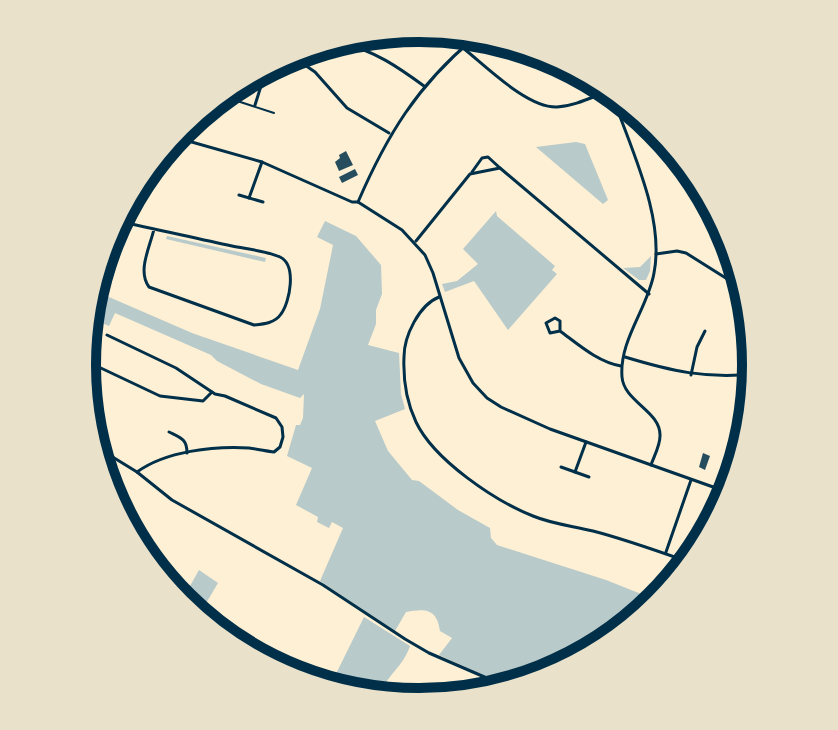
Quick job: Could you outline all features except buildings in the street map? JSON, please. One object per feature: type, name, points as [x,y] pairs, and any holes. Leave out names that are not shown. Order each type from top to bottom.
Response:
[{"type":"street","points":[[360,47],[393,62],[424,86]]},
{"type":"street","points":[[358,202],[391,133],[424,86],[463,47],[540,105],[555,107],[573,104],[597,95]]},
{"type":"street","points":[[304,64],[347,108],[391,133]]},
{"type":"street","points":[[255,105],[262,83]]},
{"type":"street","points":[[617,110],[653,219],[656,254],[649,294],[621,366],[622,382],[660,431],[651,465]]},
{"type":"street","points":[[187,141],[262,162],[358,202],[389,219],[415,242],[429,264],[459,358],[473,383],[487,398],[515,414],[586,442],[717,488]]},
{"type":"street","points":[[415,242],[482,158],[488,157],[649,294]]},
{"type":"street","points":[[249,198],[262,162]]},
{"type":"street","points":[[470,174],[500,168]]},
{"type":"street","points":[[239,195],[263,202]]},
{"type":"street","points":[[128,223],[154,229],[281,257],[288,266],[290,280],[287,304],[282,313],[269,322],[254,325],[149,287],[143,271],[154,229]]},
{"type":"street","points":[[656,254],[686,253],[731,281]]},
{"type":"street","points":[[441,297],[425,306],[408,337],[404,354],[407,400],[418,426],[430,443],[468,477],[530,515],[592,530],[678,558]]},
{"type":"street","points":[[560,331],[609,364],[621,366]]},
{"type":"street","points":[[691,375],[697,347],[705,331]]},
{"type":"street","points":[[107,335],[176,368],[212,392],[276,418],[282,427],[282,442],[274,452],[246,448],[187,453],[153,461],[137,472]]},
{"type":"street","points":[[623,356],[691,375],[742,375]]},
{"type":"street","points":[[96,366],[160,396],[203,401],[212,392]]},
{"type":"street","points":[[169,432],[184,439],[187,453]]},
{"type":"street","points":[[575,472],[586,442]]},
{"type":"street","points":[[109,455],[172,500],[323,585],[405,639],[491,680]]},
{"type":"street","points":[[561,467],[589,477]]},
{"type":"street","points":[[666,554],[691,480]]},
{"type":"lane","points":[[235,100],[274,113]]},
{"type":"shaded area","points":[[576,142],[585,144],[608,200],[603,204],[536,147]]},
{"type":"shaded area","points":[[496,211],[497,216],[555,266],[552,270],[557,274],[508,330],[474,281],[445,292],[442,284],[457,281],[478,264],[463,249]]},
{"type":"shaded area","points":[[325,221],[356,236],[381,265],[382,294],[368,345],[399,353],[405,409],[375,421],[388,451],[412,480],[419,481],[458,510],[490,528],[491,538],[497,545],[645,595],[632,608],[598,634],[562,655],[503,677],[493,679],[439,655],[452,638],[440,631],[433,614],[419,610],[406,612],[395,631],[320,581],[343,528],[332,522],[329,528],[317,522],[318,517],[296,505],[312,468],[287,456],[296,425],[300,425],[303,418],[304,394],[300,398],[261,384],[211,355],[115,313],[109,326],[99,322],[104,295],[192,333],[298,370],[320,309],[333,245],[317,237]]},
{"type":"shaded area","points":[[167,236],[266,258],[265,262],[166,239]]},
{"type":"shaded area","points":[[651,256],[646,280],[639,280],[623,268],[640,267]]},
{"type":"shaded area","points":[[199,570],[218,583],[205,605],[202,597],[188,590]]},
{"type":"shaded area","points":[[364,617],[410,646],[384,686],[335,677]]}]
